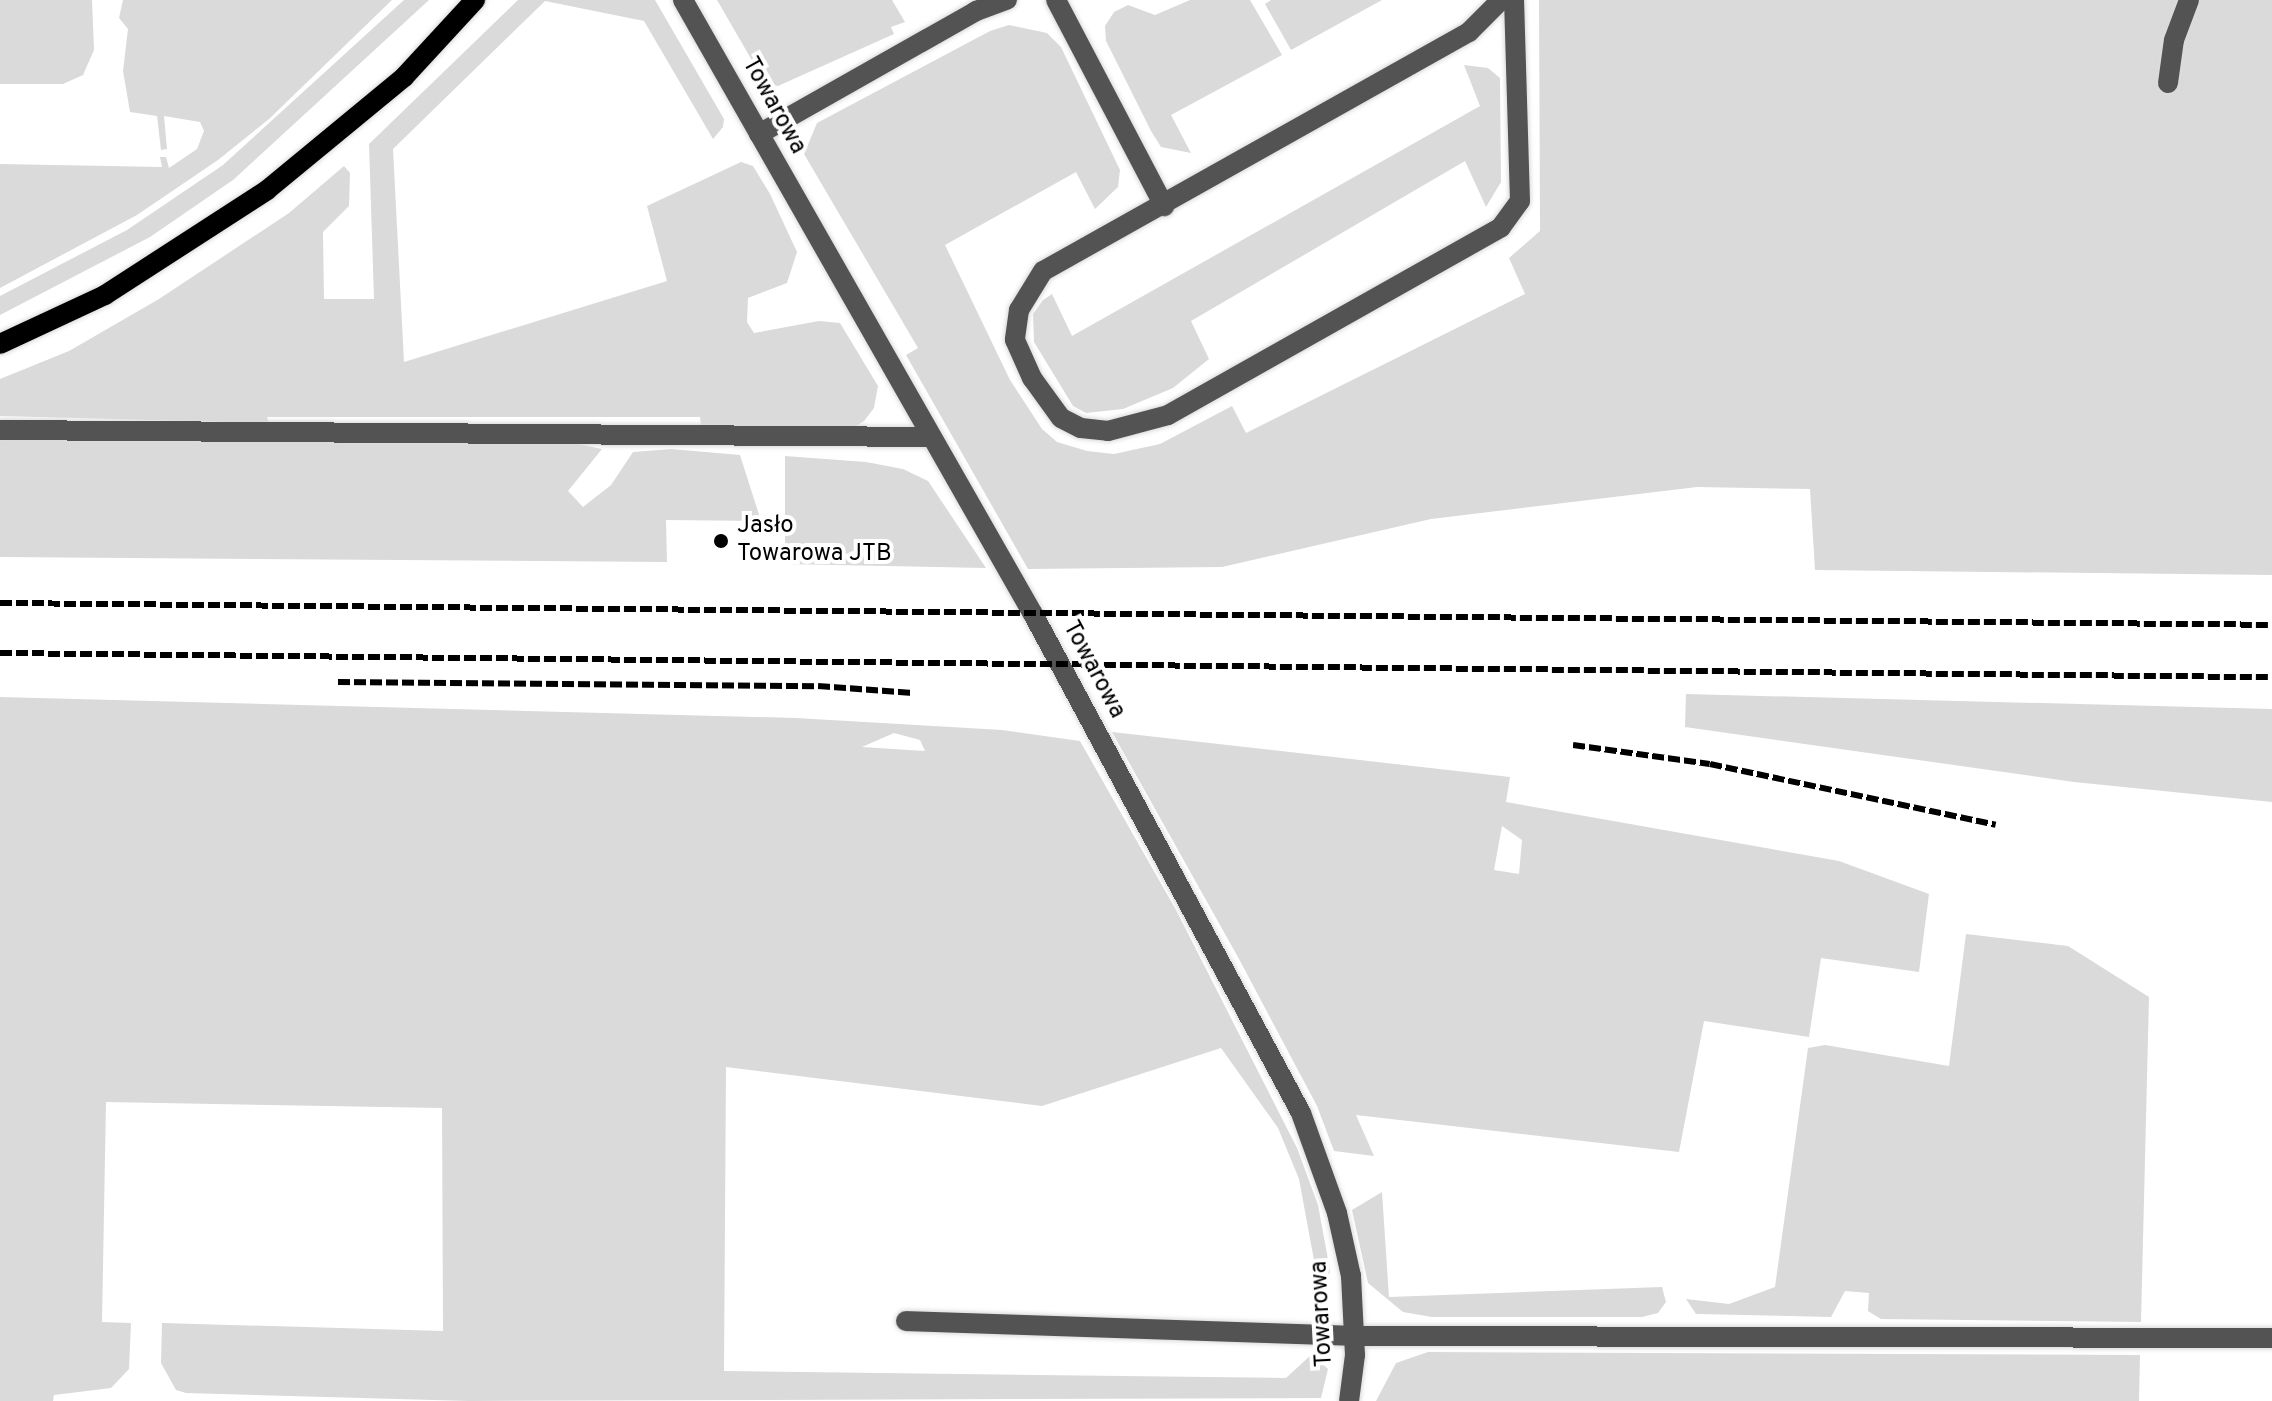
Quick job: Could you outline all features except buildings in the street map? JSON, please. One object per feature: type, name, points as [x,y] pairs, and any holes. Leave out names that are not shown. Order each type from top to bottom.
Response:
[{"type":"main road","points":[[0,344],[105,295],[267,190],[404,77],[475,0]]},
{"type":"street","name":"Towarowa","points":[[683,0],[1033,614],[1301,1113],[1347,1253],[1355,1336],[1349,1401]]},
{"type":"street","points":[[759,134],[976,11],[1007,0]]},
{"type":"street","points":[[1056,0],[1164,206]]},
{"type":"street","points":[[1501,0],[1469,32],[1164,206],[1053,264],[1028,291],[1015,324],[1019,355],[1061,418],[1081,428],[1133,427],[1168,415],[1501,227],[1520,201],[1514,0]]},
{"type":"street","points":[[2168,83],[2174,40],[2189,0]]},
{"type":"street","points":[[0,430],[930,437]]},
{"type":"street","points":[[906,1321],[1355,1336],[2272,1338]]},
{"type":"shaded area","points":[[0,0],[92,0],[94,50],[83,75],[63,84],[0,84]]},
{"type":"shaded area","points":[[123,0],[392,0],[269,119],[218,160],[137,215],[0,288],[0,164],[162,167],[160,157],[166,157],[169,168],[197,149],[204,131],[200,122],[164,116],[167,149],[161,150],[157,116],[130,112],[123,71],[128,29],[119,18]]},
{"type":"shaded area","points":[[404,0],[429,0],[233,180],[150,237],[0,315],[0,296],[127,230],[223,165]]},
{"type":"shaded area","points":[[518,0],[655,0],[724,119],[723,127],[713,139],[644,21],[545,1],[393,149],[404,362],[667,281],[647,206],[741,162],[753,166],[797,252],[787,283],[748,298],[747,322],[754,333],[819,321],[840,323],[878,386],[874,408],[864,421],[854,427],[762,428],[701,425],[700,417],[267,417],[269,423],[0,416],[0,379],[69,351],[159,299],[289,213],[344,166],[350,173],[349,206],[323,232],[324,299],[374,299],[369,144]]},
{"type":"shaded area","points":[[717,0],[892,0],[905,22],[891,27],[894,34],[778,86],[765,83]]},
{"type":"shaded area","points":[[1190,0],[1250,0],[1282,55],[1171,115],[1191,153],[1161,147],[1106,41],[1105,26],[1114,12],[1128,5],[1155,15]]},
{"type":"shaded area","points":[[1271,0],[1382,0],[1291,50],[1265,4]]},
{"type":"shaded area","points":[[1539,0],[2272,0],[2272,575],[1815,570],[1810,489],[1697,487],[1431,519],[1222,567],[1028,569],[906,355],[918,348],[804,154],[817,123],[990,31],[1009,25],[1047,33],[1061,47],[1120,170],[1118,187],[1095,209],[1076,172],[945,245],[1010,380],[1042,429],[1057,442],[1087,451],[1114,454],[1160,444],[1232,406],[1246,433],[1525,294],[1509,258],[1540,231]]},
{"type":"shaded area","points":[[1464,65],[1488,68],[1500,78],[1501,182],[1486,207],[1465,161],[1191,321],[1209,359],[1173,388],[1123,409],[1086,413],[1073,406],[1034,342],[1033,314],[1043,300],[1052,294],[1072,336],[1480,106]]},
{"type":"shaded area","points":[[554,439],[602,449],[568,491],[583,507],[611,485],[633,452],[671,449],[740,455],[761,521],[666,520],[667,562],[0,557],[0,440]]},
{"type":"shaded area","points":[[785,456],[866,462],[903,469],[928,481],[986,568],[785,564]]},
{"type":"shaded area","points":[[1686,694],[2272,709],[2272,802],[2074,782],[1685,727]]},
{"type":"shaded area","points":[[0,697],[796,718],[1002,730],[1080,741],[1176,910],[1297,1148],[1318,1205],[1330,1270],[1327,1288],[1321,1298],[1299,1179],[1278,1128],[1221,1048],[1042,1106],[726,1067],[724,1371],[1286,1378],[1312,1354],[1328,1369],[1321,1398],[469,1401],[186,1393],[176,1390],[161,1363],[162,1323],[443,1331],[442,1108],[106,1102],[102,1322],[131,1323],[129,1369],[111,1388],[54,1395],[53,1401],[0,1401]],"holes":[[[894,733],[920,740],[925,751],[862,747]]]},
{"type":"shaded area","points":[[1112,732],[1510,777],[1506,802],[1839,861],[1929,894],[1919,972],[1821,958],[1809,1037],[1704,1021],[1679,1152],[1356,1115],[1374,1156],[1334,1151],[1317,1106]],"holes":[[[1502,826],[1522,840],[1519,874],[1494,870]]]},
{"type":"shaded area","points":[[1966,934],[2068,946],[2149,997],[2141,1322],[1881,1319],[1868,1311],[1869,1293],[1845,1291],[1831,1317],[1696,1314],[1686,1299],[1729,1304],[1775,1287],[1808,1048],[1825,1045],[1949,1066]]},
{"type":"shaded area","points":[[1382,1192],[1389,1297],[1662,1287],[1666,1302],[1658,1313],[1642,1317],[1432,1317],[1403,1312],[1368,1283],[1352,1210]]},
{"type":"shaded area","points":[[1428,1352],[2140,1355],[2139,1401],[1376,1401],[1396,1363]]},
{"type":"railway","points":[[0,603],[2272,625]]},
{"type":"railway","points":[[0,653],[2272,677]]},
{"type":"railway","points":[[338,682],[818,686],[913,693]]},
{"type":"railway","points":[[1573,745],[1710,764],[1996,825]]},
{"type":"place","name":"Jasło Towarowa JTB","points":[[721,541]]}]
